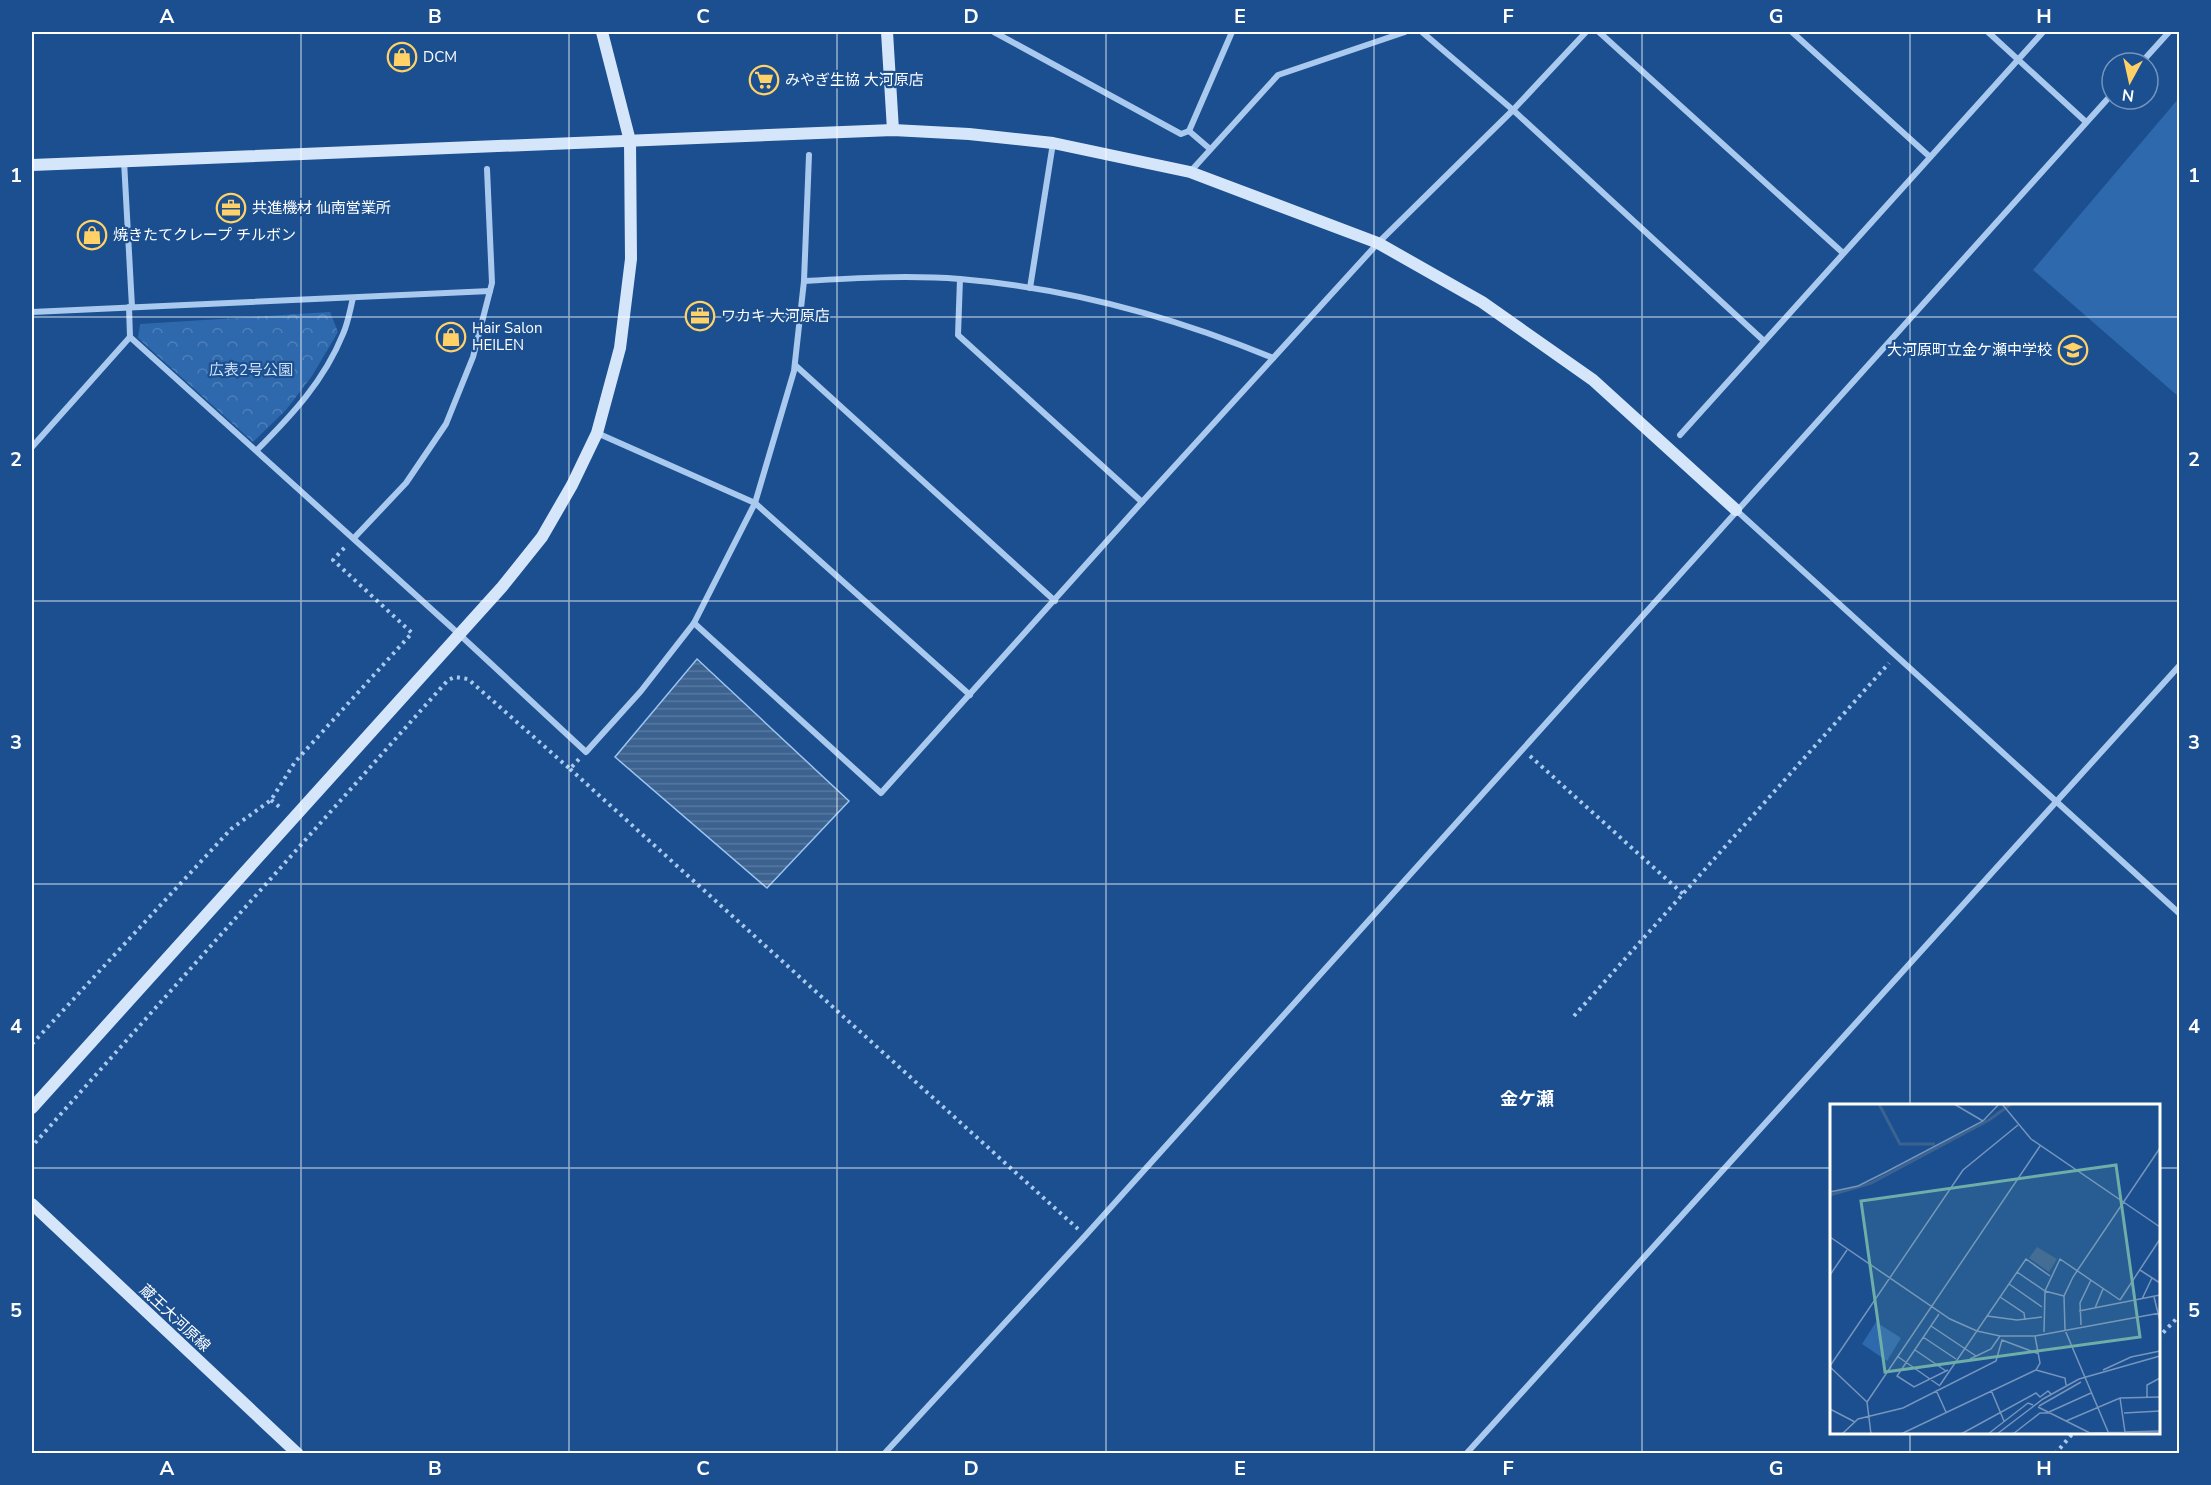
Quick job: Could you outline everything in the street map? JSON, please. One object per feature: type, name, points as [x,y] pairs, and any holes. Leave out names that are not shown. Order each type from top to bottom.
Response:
[{"type":"street","points":[[32,1108],[460,635],[542,537],[572,484],[597,433],[620,348],[632,259],[630,141],[602,32]]},
{"type":"street","points":[[886,32],[893,130]]},
{"type":"street","points":[[994,32],[1181,134],[1189,131],[1232,32]]},
{"type":"street","points":[[1190,172],[1278,75],[1405,32]]},
{"type":"street","points":[[1422,32],[1513,110],[1764,341]]},
{"type":"street","points":[[694,623],[881,793],[1378,243],[1513,110],[1586,32]]},
{"type":"street","points":[[1599,32],[1843,253]]},
{"type":"street","points":[[1792,32],[1930,157]]},
{"type":"street","points":[[1988,32],[2086,122]]},
{"type":"street","points":[[1680,435],[2043,32]]},
{"type":"street","points":[[2152,51],[2169,32]]},
{"type":"street","points":[[884,1454],[1085,1236],[2100,107]]},
{"type":"street","points":[[32,165],[893,130],[969,134],[1053,143],[1190,172],[1378,243],[1482,302],[1593,380],[2180,914]]},
{"type":"street","points":[[1189,131],[1210,149]]},
{"type":"street","points":[[1030,288],[1053,143]]},
{"type":"street","points":[[130,337],[354,538],[585,752],[641,691],[694,623],[754,503],[795,365],[804,281],[809,155]]},
{"type":"street","points":[[32,447],[130,337],[124,161]]},
{"type":"street","points":[[354,538],[406,483],[446,424],[473,357],[492,283],[487,169]]},
{"type":"street","points":[[804,281],[886,277],[960,279],[1030,288],[1150,313],[1222,337],[1273,358]]},
{"type":"street","points":[[960,279],[958,335],[1142,502]]},
{"type":"street","points":[[32,312],[490,291]]},
{"type":"street","points":[[257,450],[300,406],[328,366],[344,332],[353,298]]},
{"type":"street","points":[[795,365],[1055,601]]},
{"type":"street","points":[[597,433],[754,503],[970,695]]},
{"type":"street","points":[[1466,1454],[2180,665]]},
{"type":"street","name":"蔵王大河原線","points":[[32,1204],[298,1454]]},
{"type":"path","points":[[32,1044],[231,830],[271,800],[295,762],[412,633],[333,560],[354,538]]},
{"type":"path","points":[[1574,1016],[1896,656]]},
{"type":"path","points":[[35,1143],[448,680],[455,677],[468,679],[570,769],[1085,1236]]},
{"type":"path","points":[[1522,749],[1683,894]]},
{"type":"path","points":[[570,769],[585,752]]},
{"type":"path","points":[[2160,1336],[2180,1315]]},
{"type":"path","points":[[2055,1454],[2072,1434]]},
{"type":"green space","points":[[2180,98],[2179,397],[2033,270]]},
{"type":"green space","name":"広表2号公園","points":[[330,312],[338,332],[312,376],[286,410],[253,442],[138,338],[140,324]]},
{"type":"shaded area","points":[[697,659],[849,801],[767,888],[615,757]]},
{"type":"place","name":"DCM","points":[[402,57]]},
{"type":"place","name":"みやぎ生協 大河原店","points":[[764,80]]},
{"type":"place","name":"共進機材 仙南営業所","points":[[231,208]]},
{"type":"place","name":"焼きたてクレープ チルボン","points":[[92,235]]},
{"type":"place","name":"ワカキ 大河原店","points":[[700,316]]},
{"type":"place","name":"Hair Salon HEILEN","points":[[451,337]]},
{"type":"place","name":"大河原町立金ケ瀬中学校","points":[[2073,350]]},
{"type":"district","name":"金ケ瀬","points":[[1527,1099]]}]
